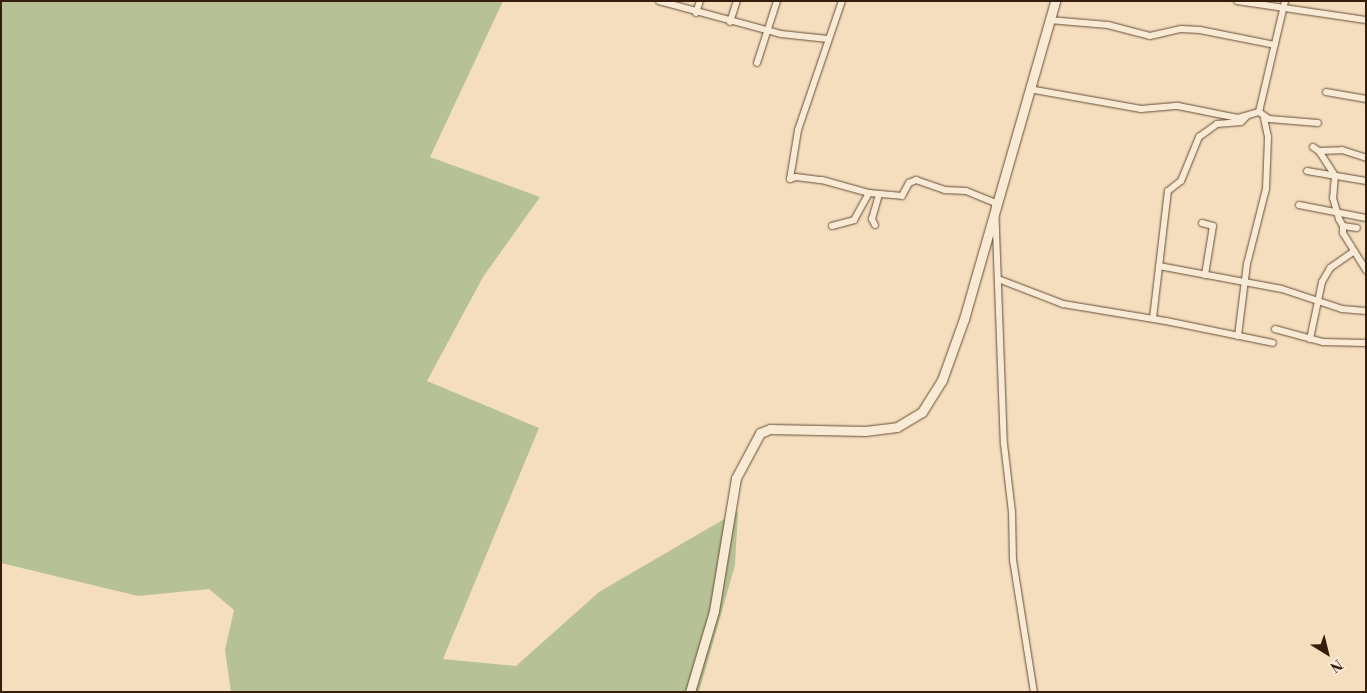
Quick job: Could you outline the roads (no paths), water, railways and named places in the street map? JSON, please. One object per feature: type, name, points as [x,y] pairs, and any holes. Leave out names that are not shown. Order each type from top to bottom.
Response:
[{"type":"main road","points":[[690,692],[714,611],[734,486],[752,444],[760,433],[770,429],[865,431],[897,427],[922,412],[951,359],[1055,1]]},
{"type":"street","points":[[659,1],[696,13],[767,31],[828,40]]},
{"type":"street","points":[[696,13],[700,1]]},
{"type":"street","points":[[730,22],[737,1]]},
{"type":"street","points":[[757,63],[777,1]]},
{"type":"street","points":[[842,1],[798,130],[790,179],[796,177],[822,180],[869,193],[903,196],[914,180],[945,190],[966,191],[995,203],[1004,444],[1012,512],[1013,560],[1034,692]]},
{"type":"street","points":[[1236,1],[1366,20]]},
{"type":"street","points":[[1238,336],[1245,284],[1266,189],[1268,137],[1264,118],[1260,112],[1285,1]]},
{"type":"street","points":[[1049,20],[1108,25],[1150,36],[1181,29],[1200,30],[1275,45]]},
{"type":"street","points":[[1029,89],[1140,109],[1178,106],[1223,117],[1246,117],[1260,112]]},
{"type":"street","points":[[1326,92],[1366,99]]},
{"type":"street","points":[[1153,318],[1168,191],[1181,181],[1194,144],[1217,124],[1241,122],[1246,117]]},
{"type":"street","points":[[1264,118],[1318,123]]},
{"type":"street","points":[[1366,158],[1342,150],[1316,149],[1335,176],[1336,213],[1353,252],[1366,270]]},
{"type":"street","points":[[1307,171],[1335,176],[1357,183],[1366,181]]},
{"type":"street","points":[[832,226],[854,220],[869,193]]},
{"type":"street","points":[[874,225],[872,219],[879,194]]},
{"type":"street","points":[[1299,206],[1366,218]]},
{"type":"street","points":[[1202,223],[1213,226],[1205,275]]},
{"type":"street","points":[[1343,226],[1357,228]]},
{"type":"street","points":[[1310,339],[1316,302],[1322,282],[1330,268],[1353,252]]},
{"type":"street","points":[[1159,266],[1245,284],[1282,289],[1316,302],[1366,312]]},
{"type":"street","points":[[998,279],[1063,304],[1153,318],[1273,343]]},
{"type":"street","points":[[1275,329],[1310,339],[1366,343]]}]
